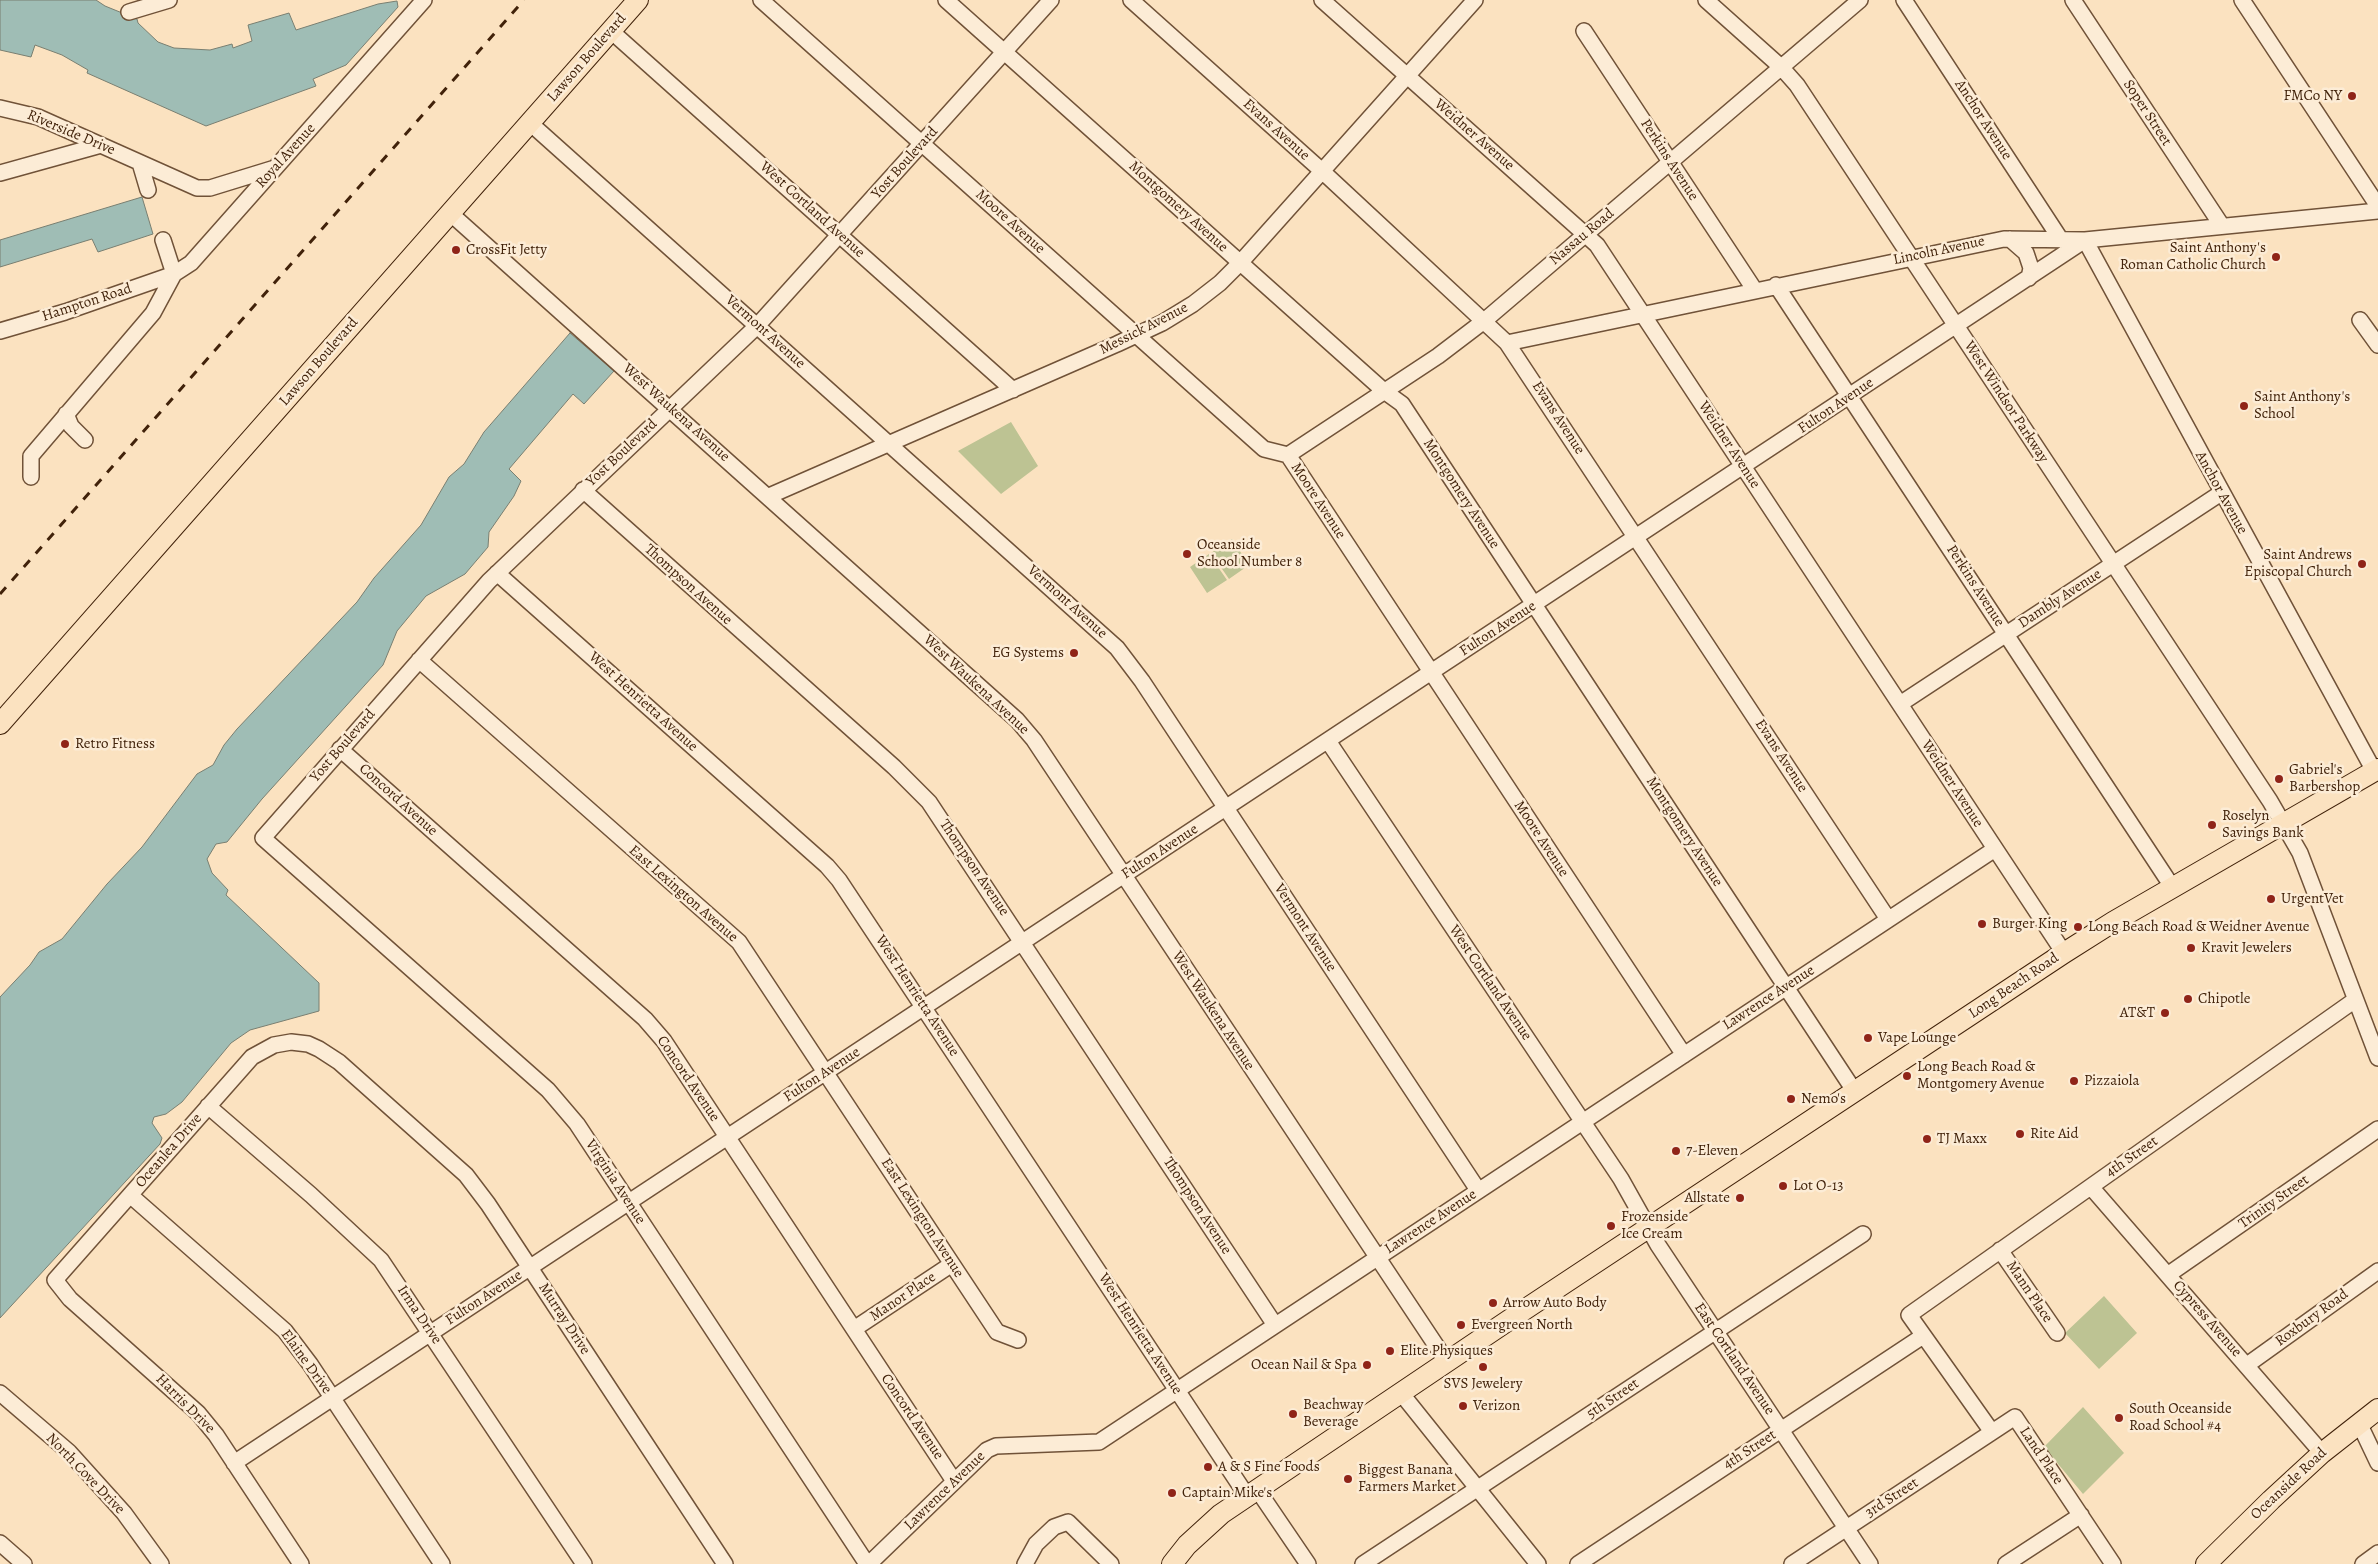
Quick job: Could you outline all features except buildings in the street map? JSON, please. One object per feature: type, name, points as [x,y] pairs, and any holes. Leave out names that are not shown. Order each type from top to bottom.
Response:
[{"type":"main road","name":"Lawson Boulevard","points":[[0,724],[638,0]]},
{"type":"main road","name":"Long Beach Road","points":[[1172,1564],[1206,1526],[1252,1493],[2064,954],[2376,770]]},
{"type":"main road","name":"Oceanside Road","points":[[2206,1564],[2270,1500],[2322,1453],[2378,1410]]},
{"type":"street","points":[[129,12],[169,0]]},
{"type":"street","name":"Royal Avenue","points":[[31,477],[31,456],[153,313],[174,274],[191,263],[424,0]]},
{"type":"street","name":"Moore Avenue","points":[[761,0],[1264,449],[1288,455],[1684,1055]]},
{"type":"street","name":"Montgomery Avenue","points":[[946,0],[1384,391],[1402,404],[1855,1092]]},
{"type":"street","name":"Yost Boulevard","points":[[291,862],[263,838],[340,749],[497,573],[757,326],[1051,0]]},
{"type":"street","name":"Evans Avenue","points":[[1131,0],[1322,171],[1507,343],[1888,919]]},
{"type":"street","name":"Weidner Avenue","points":[[1322,0],[1597,245],[2064,954]]},
{"type":"street","name":"Messick Avenue","points":[[769,496],[1136,335],[1162,323],[1193,304],[1220,283],[1240,263],[1475,0]]},
{"type":"street","name":"West Windsor Parkway","points":[[1706,0],[1781,67],[1798,85],[2284,824],[2300,854],[2378,1058]]},
{"type":"street","name":"Nassau Road","points":[[1288,455],[1438,356],[1484,321],[1860,0]]},
{"type":"street","name":"Anchor Avenue","points":[[1904,0],[2061,240]]},
{"type":"street","name":"Soper Street","points":[[2072,0],[2222,226]]},
{"type":"street","points":[[2242,0],[2378,206]]},
{"type":"street","name":"West Cortland Avenue","points":[[611,31],[1013,390]]},
{"type":"street","name":"Perkins Avenue","points":[[1584,31],[1754,289]]},
{"type":"street","name":"Riverside Drive","points":[[0,108],[38,117],[197,188],[210,188],[276,167]]},
{"type":"street","name":"Vermont Avenue","points":[[530,123],[1117,648],[1142,681],[1478,1190]]},
{"type":"street","points":[[0,173],[101,145]]},
{"type":"street","points":[[140,163],[148,190]]},
{"type":"street","name":"Lincoln Avenue","points":[[1507,343],[1977,243],[2010,239],[2085,240],[2378,211]]},
{"type":"street","name":"West Waukena Avenue","points":[[450,213],[769,496],[1017,720],[1034,740],[1376,1258],[1447,1362]]},
{"type":"street","points":[[2010,239],[2026,253],[2031,268],[2029,278]]},
{"type":"street","points":[[164,240],[174,274]]},
{"type":"street","name":"Anchor Avenue","points":[[2085,240],[2221,493],[2376,770]]},
{"type":"street","name":"Fulton Avenue","points":[[234,1463],[1957,327],[2085,240]]},
{"type":"street","name":"Hampton Road","points":[[0,331],[65,312],[174,274]]},
{"type":"street","name":"Perkins Avenue","points":[[1776,285],[2173,888]]},
{"type":"street","points":[[2360,320],[2378,345]]},
{"type":"street","points":[[66,414],[71,426],[85,440]]},
{"type":"street","name":"Thompson Avenue","points":[[583,490],[919,791],[948,828],[1276,1325]]},
{"type":"street","name":"Dambly Avenue","points":[[1900,704],[2221,493]]},
{"type":"street","name":"West Henrietta Avenue","points":[[497,573],[827,866],[857,905],[1177,1390],[1252,1493],[1308,1564]]},
{"type":"street","name":"East Lexington Avenue","points":[[419,660],[739,942],[997,1332],[1018,1340]]},
{"type":"street","name":"West Cortland Avenue","points":[[1328,741],[1621,1179],[1649,1228]]},
{"type":"street","name":"Concord Avenue","points":[[340,749],[646,1019],[664,1041],[954,1480]]},
{"type":"street","name":"Lawrence Avenue","points":[[868,1564],[987,1450],[996,1446],[1099,1442],[1995,849]]},
{"type":"street","name":"Virginia Avenue","points":[[291,862],[548,1090],[577,1124],[868,1564]]},
{"type":"street","name":"4th Street","points":[[1578,1564],[1923,1336],[1909,1315],[2355,1000]]},
{"type":"street","name":"Oceanlea Drive","points":[[61,1289],[55,1280],[252,1056],[274,1044],[305,1043]]},
{"type":"street","name":"Murray Drive","points":[[305,1043],[319,1049],[339,1062],[466,1175],[530,1268],[726,1564]]},
{"type":"street","name":"Irma Drive","points":[[208,1106],[374,1252],[399,1284],[432,1333],[584,1564]]},
{"type":"street","name":"Trinity Street","points":[[2169,1274],[2378,1129]]},
{"type":"street","name":"Cypress Avenue","points":[[2090,1187],[2169,1274],[2322,1453]]},
{"type":"street","name":"Elaine Drive","points":[[130,1195],[285,1331],[332,1398],[442,1564]]},
{"type":"street","name":"East Cortland Avenue","points":[[1649,1228],[1870,1564]]},
{"type":"street","name":"5th Street","points":[[1363,1564],[1862,1234]]},
{"type":"street","name":"Mann Place","points":[[2000,1250],[2057,1333]]},
{"type":"street","name":"Manor Place","points":[[854,1330],[952,1264]]},
{"type":"street","name":"Roxbury Road","points":[[2247,1365],[2378,1271]]},
{"type":"street","name":"Harris Drive","points":[[61,1289],[198,1413],[234,1463],[301,1564]]},
{"type":"street","points":[[1923,1336],[1992,1432]]},
{"type":"street","name":"North Cove Drive","points":[[0,1393],[69,1452],[124,1513],[160,1564]]},
{"type":"street","points":[[1401,1393],[1538,1564]]},
{"type":"street","name":"Land Place","points":[[1992,1432],[2015,1417],[2113,1564]]},
{"type":"street","points":[[2359,1423],[2378,1463]]},
{"type":"street","name":"3rd Street","points":[[1792,1564],[1992,1432]]},
{"type":"street","points":[[2006,1564],[2081,1515]]},
{"type":"street","points":[[1025,1564],[1036,1544],[1054,1527],[1068,1522],[1111,1564]]},
{"type":"street","points":[[0,1543],[24,1564]]},
{"type":"street","points":[[2363,1564],[2378,1553]]},
{"type":"green space","points":[[1011,422],[1038,466],[1001,494],[958,451]]},
{"type":"green space","points":[[1232,539],[1249,565],[1229,579],[1211,553]]},
{"type":"green space","points":[[1209,554],[1227,580],[1207,593],[1190,567]]},
{"type":"green space","points":[[2104,1296],[2137,1333],[2099,1369],[2065,1333]]},
{"type":"green space","points":[[2083,1407],[2124,1453],[2083,1494],[2044,1447]]},
{"type":"water","points":[[0,0],[96,0],[105,6],[137,19],[138,23],[158,42],[174,48],[210,50],[232,44],[233,48],[252,41],[248,25],[289,13],[296,30],[378,4],[397,1],[398,7],[346,65],[313,79],[316,86],[206,126],[87,73],[88,70],[62,55],[35,45],[31,57],[0,50]]},
{"type":"water","points":[[142,197],[153,234],[98,252],[92,239],[0,267],[0,240]]},
{"type":"water","points":[[570,333],[614,371],[584,404],[573,394],[509,469],[521,481],[514,496],[489,532],[488,547],[465,574],[426,596],[397,631],[383,665],[262,799],[227,842],[216,844],[207,859],[212,873],[228,890],[226,895],[319,983],[319,1011],[250,1030],[231,1043],[182,1102],[166,1114],[154,1117],[152,1123],[162,1138],[160,1144],[0,1318],[0,997],[30,965],[39,952],[62,939],[107,884],[142,847],[197,774],[213,765],[224,745],[237,729],[357,602],[374,578],[421,525],[449,477],[464,464],[484,432]]},
{"type":"railway","points":[[0,594],[524,0]]},
{"type":"place","name":"FMCo NY","points":[[2352,96]]},
{"type":"place","name":"CrossFit Jetty","points":[[456,250]]},
{"type":"place","name":"Saint Anthony's Roman Catholic Church","points":[[2276,257]]},
{"type":"place","name":"Saint Anthony's School","points":[[2244,406]]},
{"type":"place","name":"Oceanside School Number 8","points":[[1187,554]]},
{"type":"place","name":"Saint Andrews Episcopal Church","points":[[2362,564]]},
{"type":"place","name":"EG Systems","points":[[1074,653]]},
{"type":"place","name":"Retro Fitness","points":[[65,744]]},
{"type":"place","name":"Gabriel's Barbershop","points":[[2279,779]]},
{"type":"place","name":"Roselyn Savings Bank","points":[[2212,825]]},
{"type":"place","name":"UrgentVet","points":[[2271,899]]},
{"type":"place","name":"Burger King","points":[[1982,924]]},
{"type":"place","name":"Long Beach Road & Weidner Avenue","points":[[2078,927]]},
{"type":"place","name":"Kravit Jewelers","points":[[2191,948]]},
{"type":"place","name":"Chipotle","points":[[2188,999]]},
{"type":"place","name":"AT&T","points":[[2165,1013]]},
{"type":"place","name":"Vape Lounge","points":[[1868,1038]]},
{"type":"place","name":"Long Beach Road & Montgomery Avenue","points":[[1907,1076]]},
{"type":"place","name":"Pizzaiola","points":[[2074,1081]]},
{"type":"place","name":"Nemo's","points":[[1791,1099]]},
{"type":"place","name":"Rite Aid","points":[[2020,1134]]},
{"type":"place","name":"TJ Maxx","points":[[1927,1139]]},
{"type":"place","name":"7-Eleven","points":[[1676,1151]]},
{"type":"place","name":"Lot O-13","points":[[1783,1186]]},
{"type":"place","name":"Allstate","points":[[1740,1198]]},
{"type":"place","name":"Frozenside Ice Cream","points":[[1611,1226]]},
{"type":"place","name":"Arrow Auto Body","points":[[1493,1303]]},
{"type":"place","name":"Evergreen North","points":[[1461,1325]]},
{"type":"place","name":"Elite Physiques","points":[[1390,1351]]},
{"type":"place","name":"Ocean Nail & Spa","points":[[1367,1365]]},
{"type":"place","name":"SVS Jewelery","points":[[1483,1367]]},
{"type":"place","name":"Verizon","points":[[1463,1406]]},
{"type":"place","name":"Beachway Beverage","points":[[1293,1414]]},
{"type":"place","name":"South Oceanside Road School #4","points":[[2119,1418]]},
{"type":"place","name":"A & S Fine Foods","points":[[1208,1467]]},
{"type":"place","name":"Biggest Banana Farmers Market","points":[[1348,1479]]},
{"type":"place","name":"Captain Mike's","points":[[1172,1493]]}]
